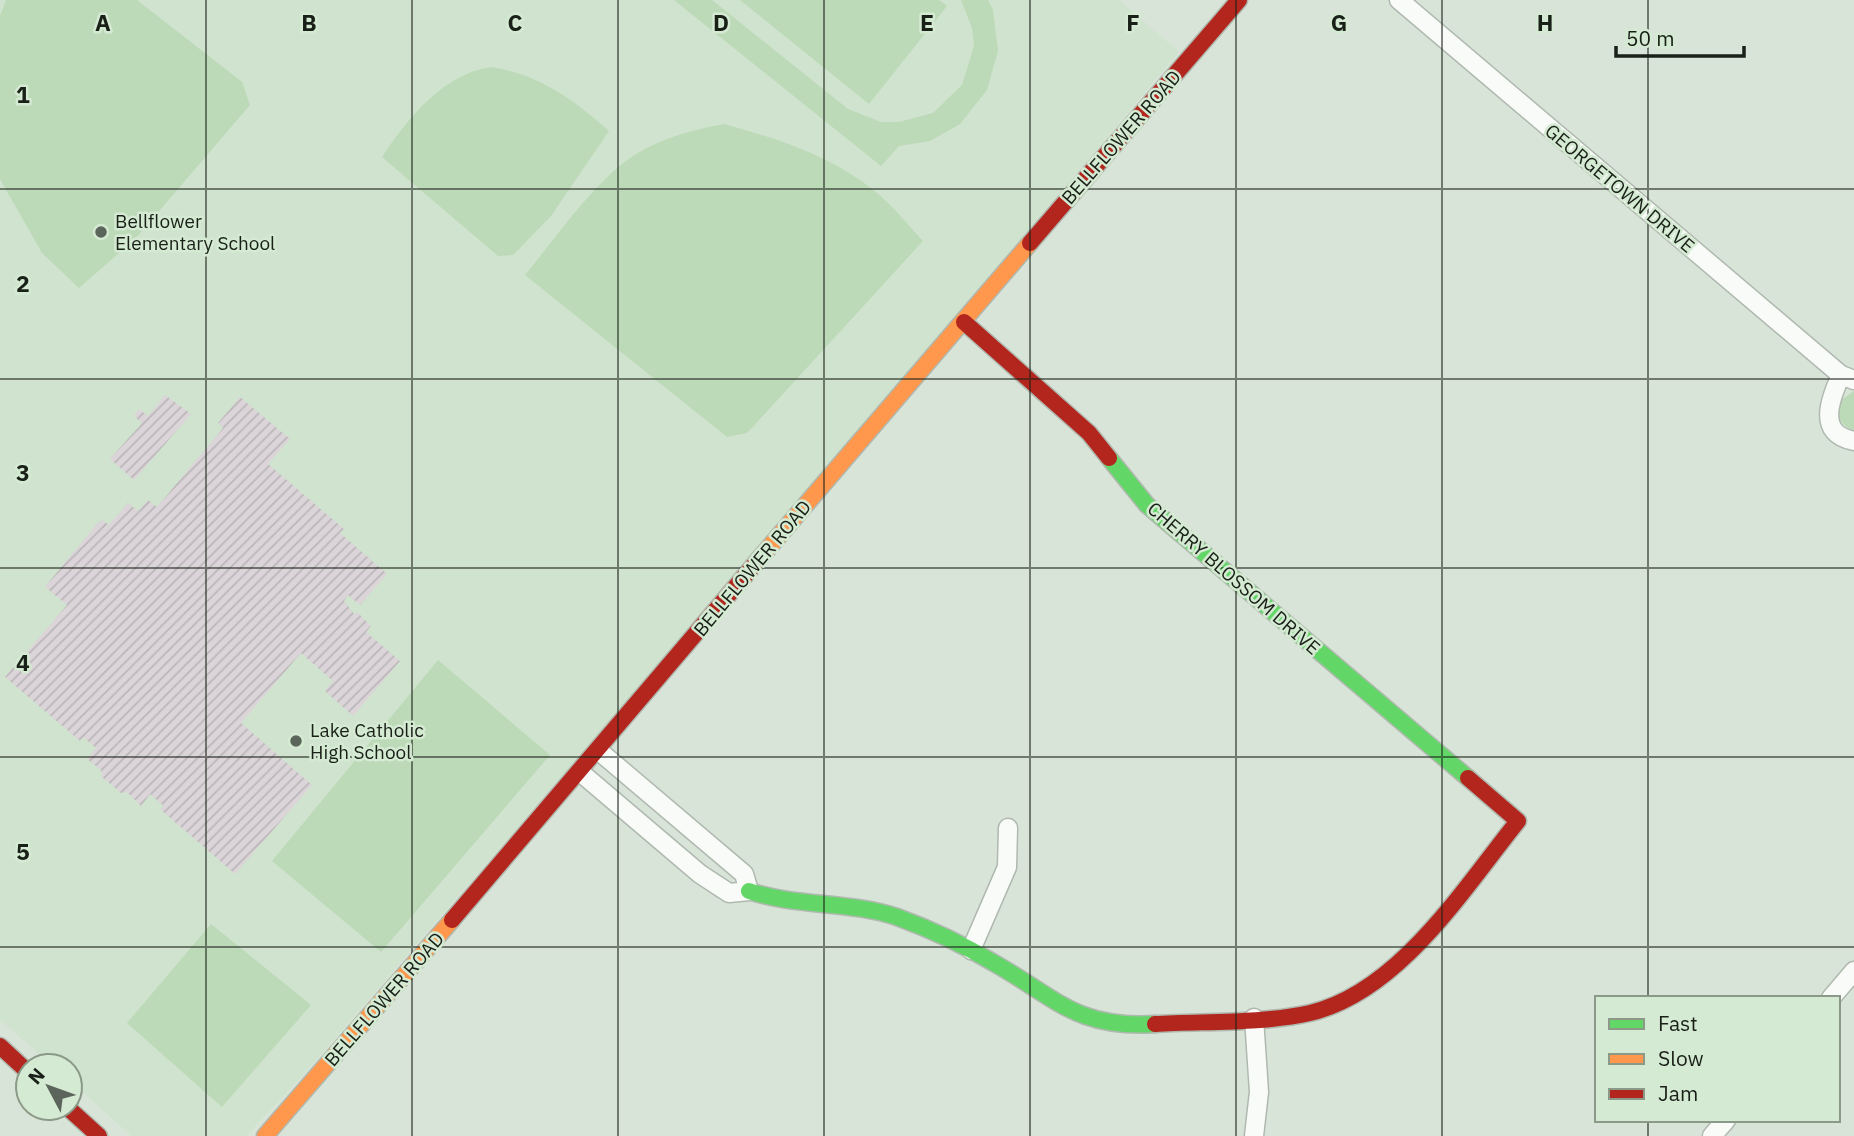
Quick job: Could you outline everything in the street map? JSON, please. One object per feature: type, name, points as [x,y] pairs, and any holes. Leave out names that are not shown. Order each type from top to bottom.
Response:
[{"type":"street","name":"BELLFLOWER ROAD","points":[[265,1136],[580,772],[1239,0]]},
{"type":"street","name":"GEORGETOWN DRIVE","points":[[1399,0],[1848,378],[1828,405],[1827,416],[1837,434],[1854,441]]},
{"type":"street","name":"CHERRY BLOSSOM DRIVE","points":[[964,322],[1089,433],[1147,505],[1518,821],[1426,932],[1376,983],[1352,998],[1320,1010],[1255,1018]]},
{"type":"street","points":[[598,751],[744,874],[749,891]]},
{"type":"street","points":[[580,772],[699,874],[729,894],[749,891],[771,900],[879,911],[971,950],[1053,1002],[1093,1020],[1125,1024],[1255,1018],[1259,1092],[1254,1136]]},
{"type":"street","points":[[971,950],[1007,867],[1008,828]]},
{"type":"street","points":[[1833,996],[1854,971]]},
{"type":"street","points":[[0,1046],[14,1059]]},
{"type":"street","points":[[84,1122],[99,1136]]},
{"type":"street","points":[[1713,1136],[1724,1122]]},
{"type":"shaded area","name":"Lake Catholic High School","points":[[0,0],[1119,0],[1179,52],[758,549],[300,1079],[246,1136],[132,1136],[84,1093],[84,1052],[37,1052],[0,1020]]},
{"type":"shaded area","points":[[6,0],[137,0],[242,82],[250,105],[135,239],[79,288],[42,253],[0,179],[0,16]]},
{"type":"shaded area","points":[[674,0],[712,0],[848,109],[881,122],[899,122],[933,113],[962,85],[974,46],[972,28],[961,0],[988,0],[993,10],[998,51],[987,90],[960,124],[930,141],[899,146],[881,166]]},
{"type":"shaded area","points":[[740,0],[939,0],[947,6],[869,104]]},
{"type":"shaded area","points":[[491,67],[525,76],[555,90],[609,131],[551,216],[513,255],[498,256],[382,157],[428,100],[457,79]]},
{"type":"shaded area","points":[[724,124],[804,150],[842,169],[883,198],[923,241],[747,433],[727,437],[525,275],[578,209],[623,163],[648,147],[669,138]]},
{"type":"shaded area","points":[[1854,391],[1854,431],[1842,423],[1839,410],[1841,400]]},
{"type":"shaded area","points":[[438,660],[550,755],[381,952],[272,861]]},
{"type":"shaded area","points":[[211,924],[311,1005],[222,1107],[127,1023]]},
{"type":"building","points":[[165,395],[191,414],[134,480],[110,459],[142,423],[134,416],[139,409],[148,416]]},
{"type":"building","points":[[240,397],[290,439],[268,464],[344,529],[340,533],[387,574],[360,605],[348,595],[344,601],[355,615],[357,612],[371,626],[366,632],[400,661],[353,716],[325,691],[333,681],[301,653],[241,723],[312,785],[235,874],[160,809],[164,806],[150,794],[141,806],[127,792],[121,793],[102,777],[101,770],[87,759],[96,748],[83,737],[80,741],[5,677],[67,605],[45,587],[96,525],[102,520],[109,525],[128,503],[138,511],[148,500],[157,507],[223,428],[218,423]]},
{"type":"traffic: fast","points":[[1109,458],[1147,505],[1468,778]]},
{"type":"traffic: fast","points":[[749,891],[786,900],[860,908],[897,917],[971,950],[1068,1009],[1106,1022],[1155,1024]]},
{"type":"traffic: slow","points":[[760,558],[1030,243]]},
{"type":"traffic: slow","points":[[265,1136],[452,920]]},
{"type":"traffic: jam","points":[[1030,243],[1239,0]]},
{"type":"traffic: jam","points":[[964,322],[1089,433],[1109,458]]},
{"type":"traffic: jam","points":[[452,920],[760,558]]},
{"type":"traffic: jam","points":[[1155,1024],[1291,1017],[1342,1001],[1372,984],[1401,961],[1427,934],[1518,821],[1468,778]]},
{"type":"traffic: jam","points":[[0,1046],[14,1059]]},
{"type":"traffic: jam","points":[[84,1122],[99,1136]]},
{"type":"place","name":"Bellflower Elementary School","points":[[101,232]]},
{"type":"place","name":"Lake Catholic High School","points":[[296,741]]}]
